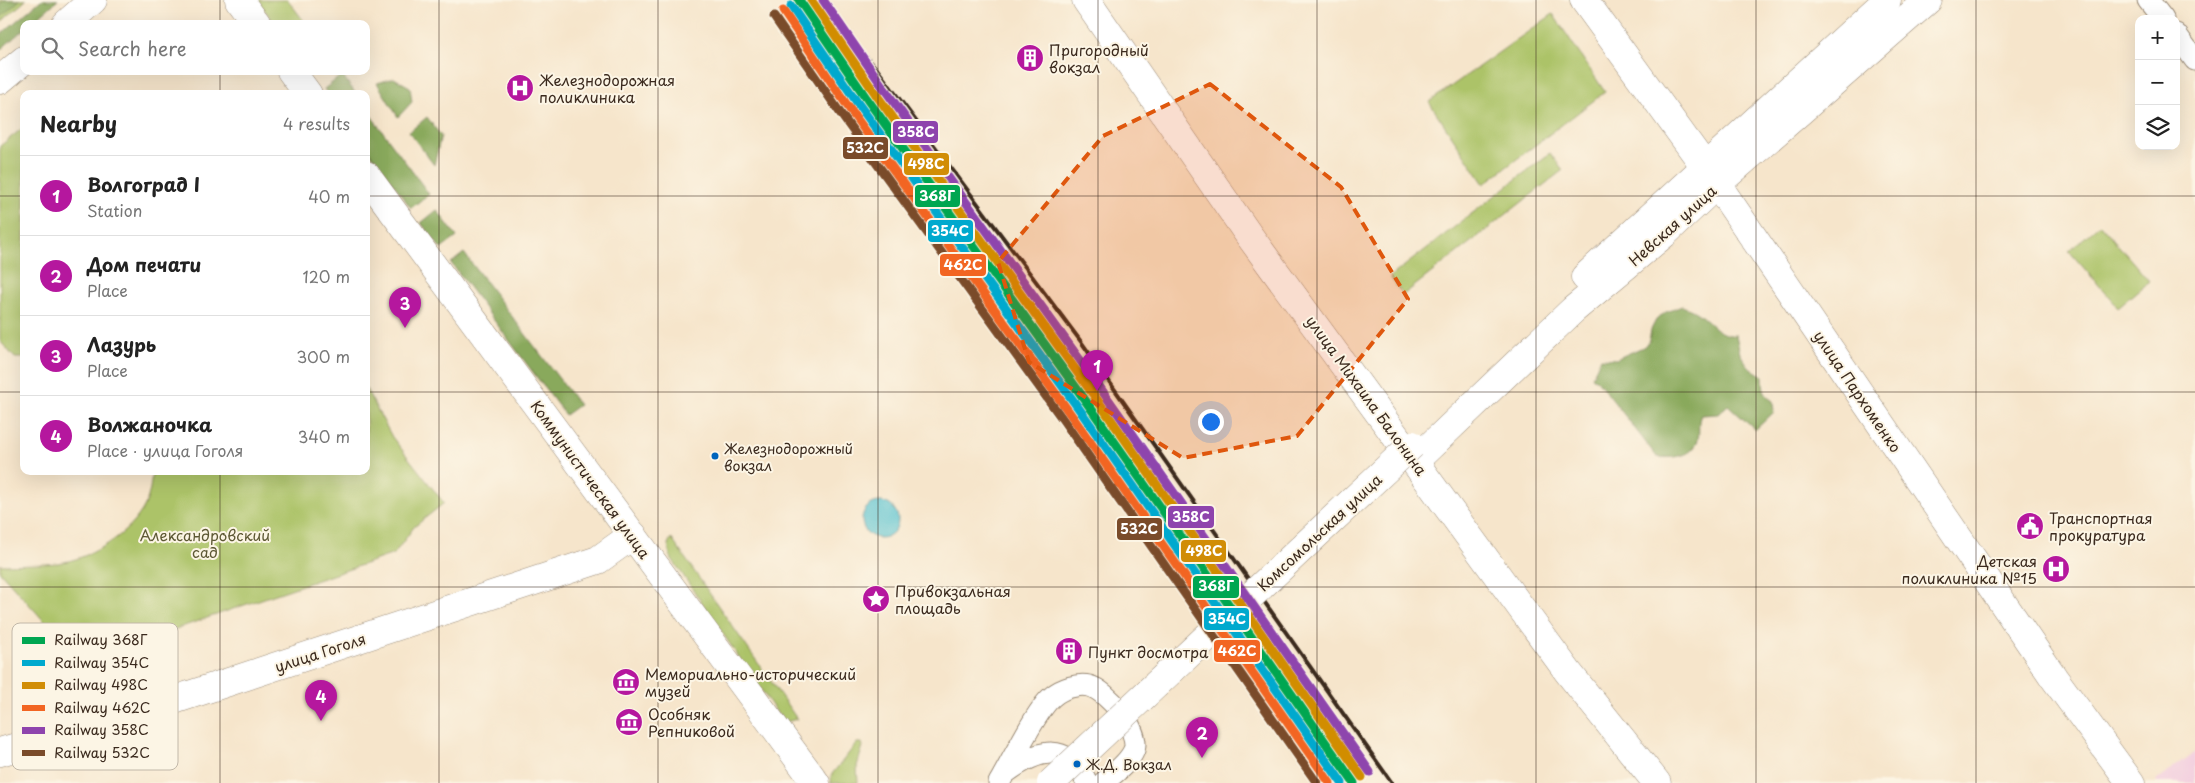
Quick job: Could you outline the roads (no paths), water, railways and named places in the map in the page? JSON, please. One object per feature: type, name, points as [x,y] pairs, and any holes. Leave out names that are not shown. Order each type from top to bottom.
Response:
[{"type":"main road","points":[[70,20],[93,0]]},
{"type":"main road","points":[[239,0],[254,20]]},
{"type":"main road","name":"улица Михаила Балонина","points":[[1086,0],[1254,242],[1568,672],[1658,783]]},
{"type":"main road","name":"улица Пархоменко","points":[[1584,0],[1711,176],[2054,678],[2131,783]]},
{"type":"main road","name":"Невская улица","points":[[1416,450],[1574,310],[1656,226],[1711,176],[1886,0]]},
{"type":"main road","name":"Невская улица","points":[[1711,176],[1928,0]]},
{"type":"main road","points":[[0,80],[20,63]]},
{"type":"main road","points":[[294,75],[305,90]]},
{"type":"main road","name":"Коммунистическая улица","points":[[370,180],[816,783]]},
{"type":"main road","name":"Комсомольская улица","points":[[1051,783],[1416,450]]},
{"type":"main road","name":"Комсомольская улица","points":[[1079,783],[1416,450]]},
{"type":"main road","name":"улица Гоголя","points":[[178,699],[598,560],[633,535]]},
{"type":"main road","name":"улица Гоголя","points":[[0,752],[12,748]]},
{"type":"street","points":[[2148,0],[2160,15]]},
{"type":"street","points":[[2180,39],[2195,60]]},
{"type":"street","points":[[1002,778],[1045,704],[1052,696],[1075,686],[1089,686],[1103,693],[1118,709],[1127,722],[1134,740],[1134,748],[1130,758],[1103,783]]},
{"type":"street","points":[[1002,778],[1020,762],[1043,753],[1055,753],[1068,756],[1077,764],[1087,783]]},
{"type":"water","points":[[880,502],[893,507],[898,520],[893,533],[880,538],[867,533],[862,520],[867,507]]},
{"type":"railway","points":[[819,0],[877,69],[1082,343],[1392,783]]},
{"type":"rail line","name":"368Г","points":[[799,0],[867,99],[1085,400],[1354,783]]},
{"type":"rail line","name":"498С","points":[[811,0],[875,93],[1093,394],[1362,777]]},
{"type":"rail line","name":"358С","points":[[823,0],[883,87],[1101,389],[1370,772]]},
{"type":"rail line","name":"354С","points":[[791,6],[859,105],[1077,406],[1342,783]]},
{"type":"rail line","name":"462С","points":[[783,11],[851,111],[1069,412],[1330,783]]},
{"type":"rail line","name":"532С","points":[[774,17],[843,117],[1061,417],[1317,783]]},
{"type":"place","name":"Пригородный вокзал","points":[[1030,58]]},
{"type":"place","name":"Железнодорожная поликлиника","points":[[520,88]]},
{"type":"place","name":"Лазурь","points":[[405,328]]},
{"type":"place","name":"Волгоград I","points":[[1097,391]]},
{"type":"place","name":"Железнодорожный вокзал","points":[[715,456]]},
{"type":"place","name":"Транспортная прокуратура","points":[[2030,526]]},
{"type":"place","name":"Детская поликлиника №15","points":[[2056,569]]},
{"type":"place","name":"Привокзальная площадь","points":[[876,599]]},
{"type":"place","name":"Пункт досмотра","points":[[1069,651]]},
{"type":"place","name":"Мемориально-исторический музей","points":[[626,682]]},
{"type":"place","name":"Волжаночка","points":[[321,721]]},
{"type":"place","name":"Особняк Репниковой","points":[[629,722]]},
{"type":"place","name":"Дом печати","points":[[1202,758]]},
{"type":"place","name":"Ж.Д. Вокзал","points":[[1077,764]]},
{"type":"park label","name":"Александровский сад","points":[[205,542]]}]
